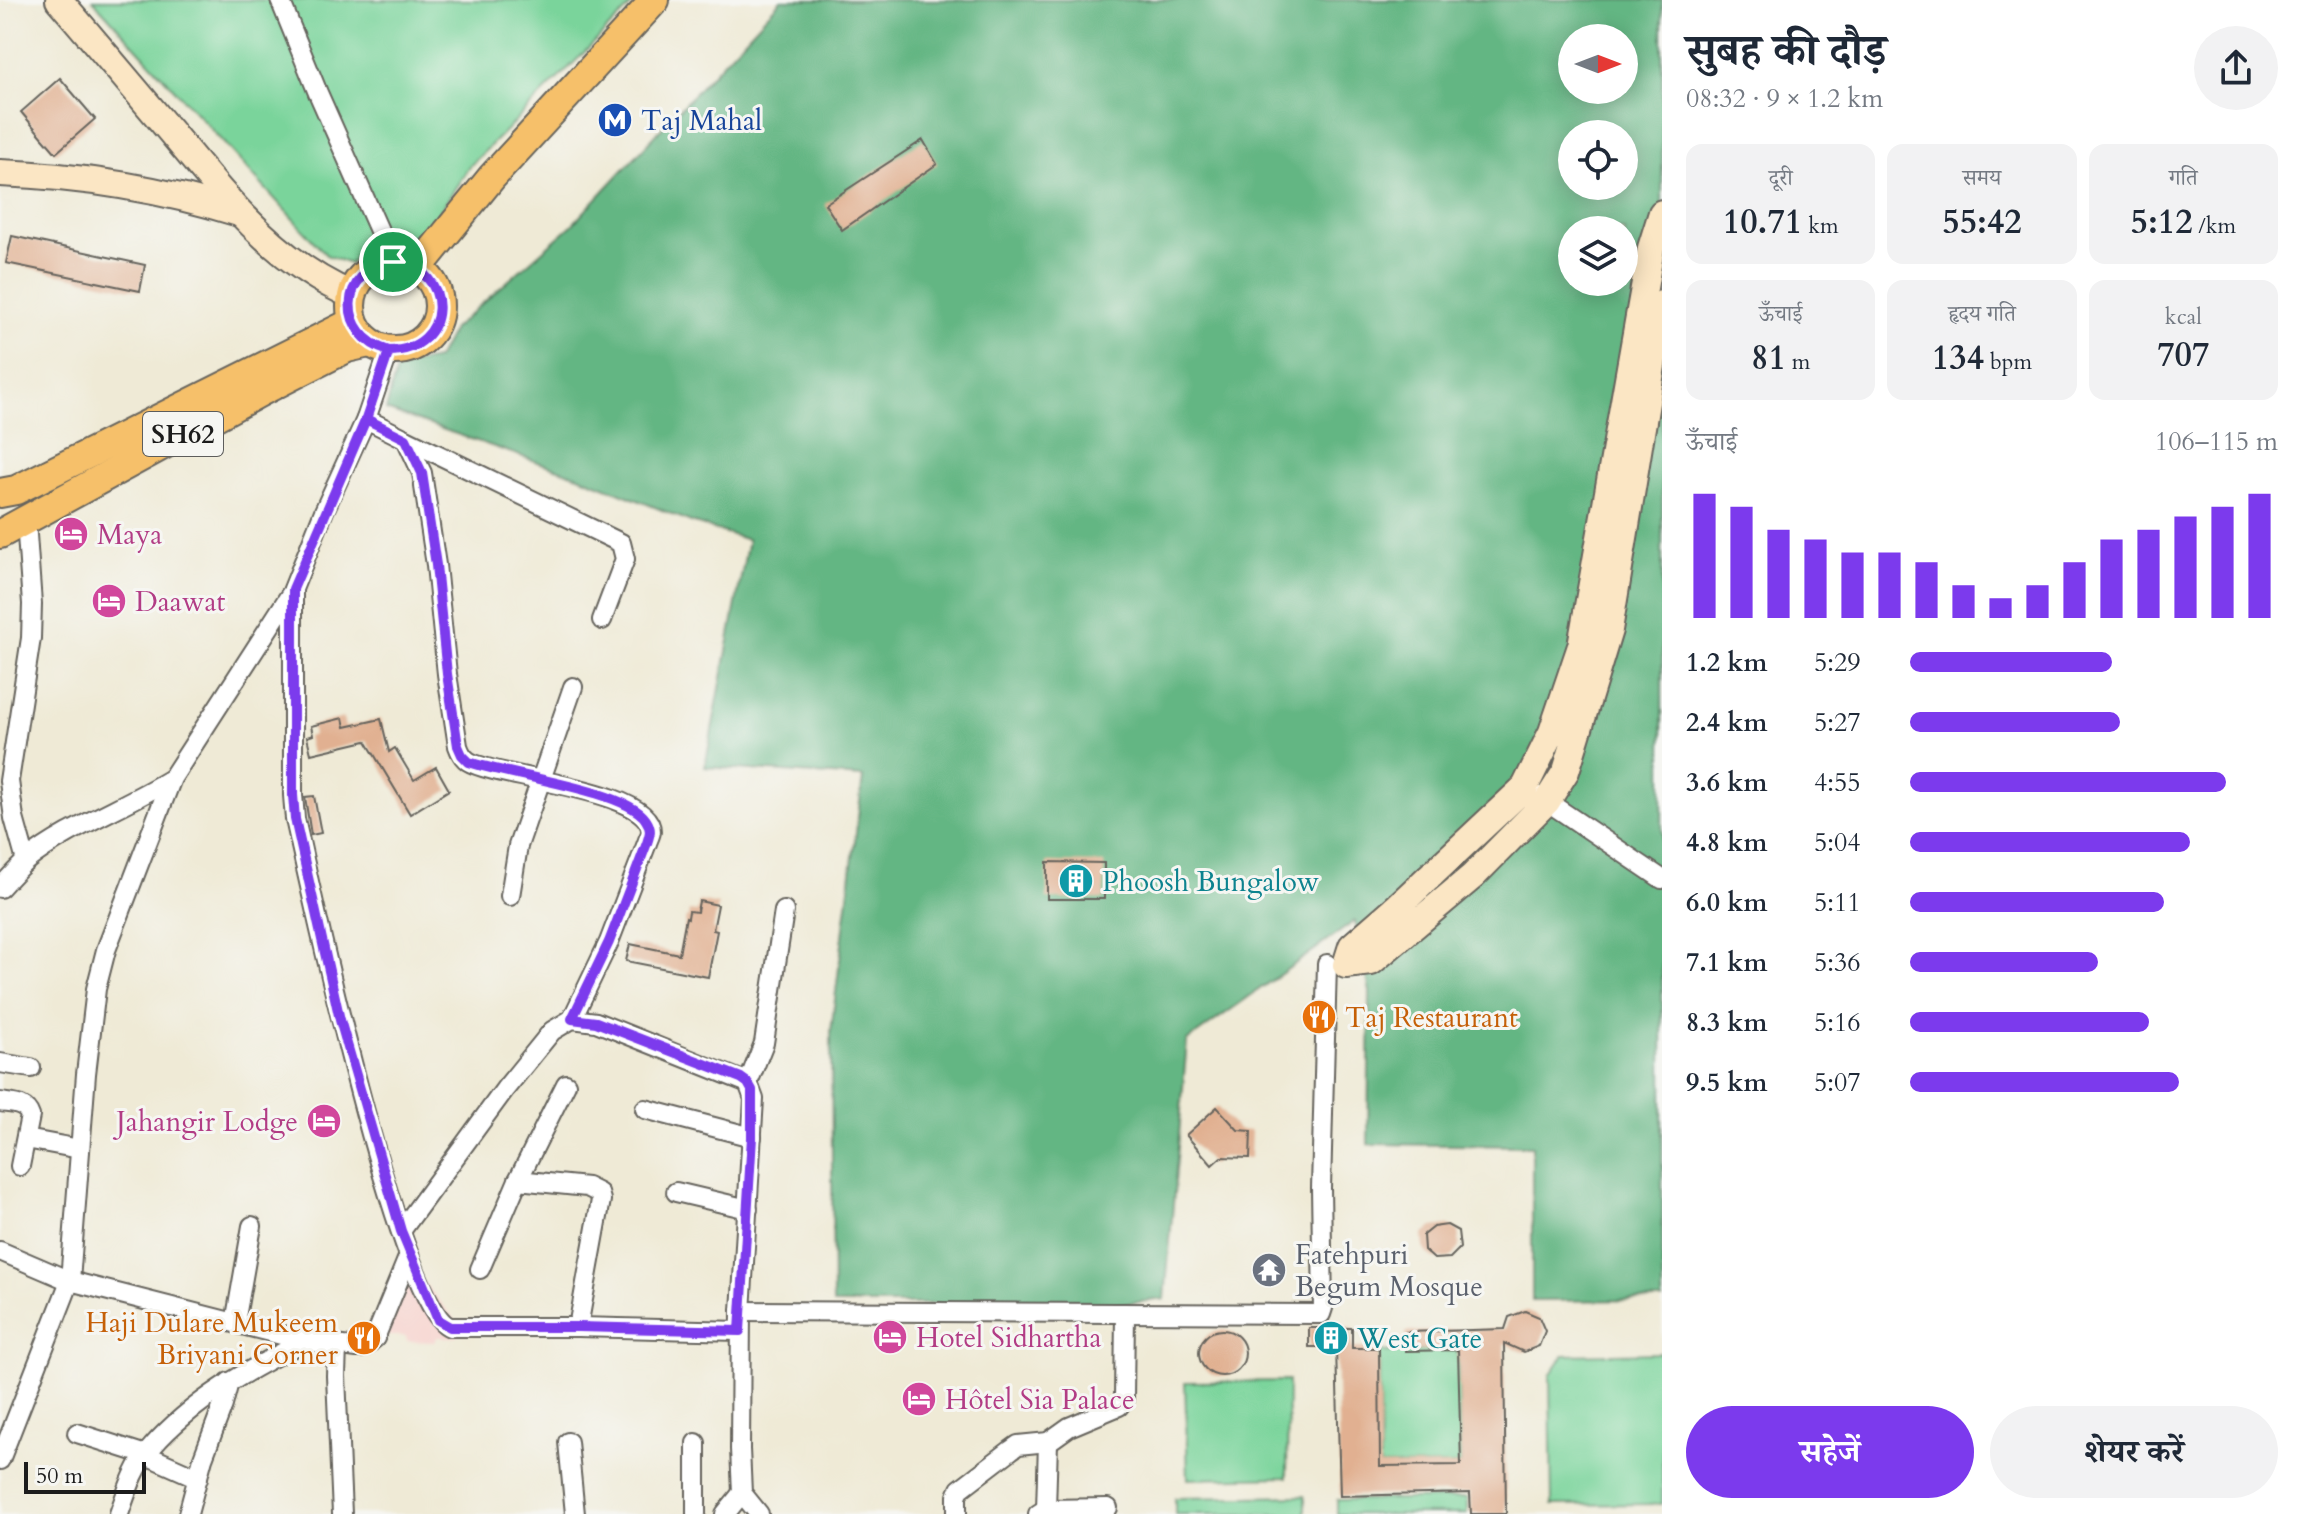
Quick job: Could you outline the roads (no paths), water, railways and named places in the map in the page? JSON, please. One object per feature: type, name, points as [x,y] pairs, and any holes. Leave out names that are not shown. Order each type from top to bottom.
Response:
[{"type":"main road","name":"SH62","points":[[366,328],[356,284],[371,268],[406,265],[492,177],[655,0]]},
{"type":"main road","name":"SH62","points":[[0,493],[16,490],[366,328],[410,348],[427,337],[434,328],[439,302],[436,289],[406,265]]},
{"type":"main road","name":"SH62","points":[[0,534],[347,348],[366,328]]},
{"type":"street","points":[[0,1460],[70,1281],[80,1149],[99,973],[172,778],[293,589],[366,419],[366,328],[332,287],[285,257],[239,213],[59,0]]},
{"type":"street","points":[[280,0],[318,93],[406,265]]},
{"type":"street","points":[[0,173],[30,174],[176,195],[239,213]]},
{"type":"street","points":[[1662,213],[1651,248],[1581,646],[1552,732],[1525,787],[1352,946],[1346,965],[1371,962],[1495,857],[1547,801],[1566,771],[1609,630],[1662,304]]},
{"type":"street","points":[[366,419],[621,543],[625,559],[602,620]]},
{"type":"street","points":[[401,1231],[528,1059],[552,1031],[572,1019],[609,942],[651,831],[641,813],[627,807],[572,786],[469,762],[462,755],[447,674],[436,565],[422,473],[406,439]]},
{"type":"street","points":[[26,521],[32,604],[31,638],[9,781],[14,818],[26,861]]},
{"type":"street","points":[[293,589],[292,764],[295,819],[340,1020],[401,1231],[442,1324],[450,1327],[740,1331]]},
{"type":"street","points":[[510,896],[518,846],[573,687]]},
{"type":"street","points":[[0,888],[26,861],[68,834],[172,778]]},
{"type":"street","points":[[1525,787],[1662,879]]},
{"type":"street","points":[[759,1514],[742,1493],[740,1331],[754,1099],[748,1083],[764,1043],[784,911]]},
{"type":"street","points":[[741,1311],[1323,1312],[1321,1188],[1327,964]]},
{"type":"street","points":[[572,1019],[596,1022],[748,1083]]},
{"type":"street","points":[[0,1063],[31,1068]]},
{"type":"street","points":[[480,1269],[518,1180],[566,1084]]},
{"type":"street","points":[[0,1102],[28,1110],[20,1166]]},
{"type":"street","points":[[645,1109],[752,1137]]},
{"type":"street","points":[[26,1139],[80,1149]]},
{"type":"street","points":[[518,1180],[587,1187],[599,1193],[601,1200],[578,1327]]},
{"type":"street","points":[[676,1192],[748,1209]]},
{"type":"street","points":[[235,1323],[252,1226]]},
{"type":"street","points":[[0,1251],[70,1281],[305,1341],[364,1347],[375,1338],[409,1255]]},
{"type":"street","points":[[957,1514],[960,1489],[1018,1445],[1048,1442],[1069,1427],[1119,1406],[1124,1399],[1125,1313]]},
{"type":"street","points":[[119,1514],[146,1455],[191,1412],[229,1382],[305,1341]]},
{"type":"street","points":[[337,1346],[342,1514]]},
{"type":"street","points":[[188,1514],[229,1382]]},
{"type":"street","points":[[77,1433],[146,1455],[198,1478]]},
{"type":"street","points":[[568,1442],[575,1514]]},
{"type":"street","points":[[1048,1442],[1042,1511],[1108,1508]]},
{"type":"street","points":[[696,1443],[696,1514]]},
{"type":"street","points":[[725,1514],[742,1493]]},
{"type":"place","name":"Taj Mahal","points":[[615,120]]},
{"type":"place","name":"Maya","points":[[71,534]]},
{"type":"place","name":"Daawat","points":[[109,601]]},
{"type":"place","name":"Phoosh Bungalow","points":[[1076,881]]},
{"type":"place","name":"Taj Restaurant","points":[[1319,1017]]},
{"type":"place","name":"Jahangir Lodge","points":[[324,1121]]},
{"type":"place","name":"Fatehpuri Begum Mosque","points":[[1269,1270]]},
{"type":"place","name":"Hotel Sidhartha","points":[[890,1337]]},
{"type":"place","name":"Haji Dulare Mukeem Briyani Corner","points":[[364,1338]]},
{"type":"place","name":"West Gate","points":[[1331,1338]]},
{"type":"place","name":"Hôtel Sia Palace","points":[[919,1399]]}]
